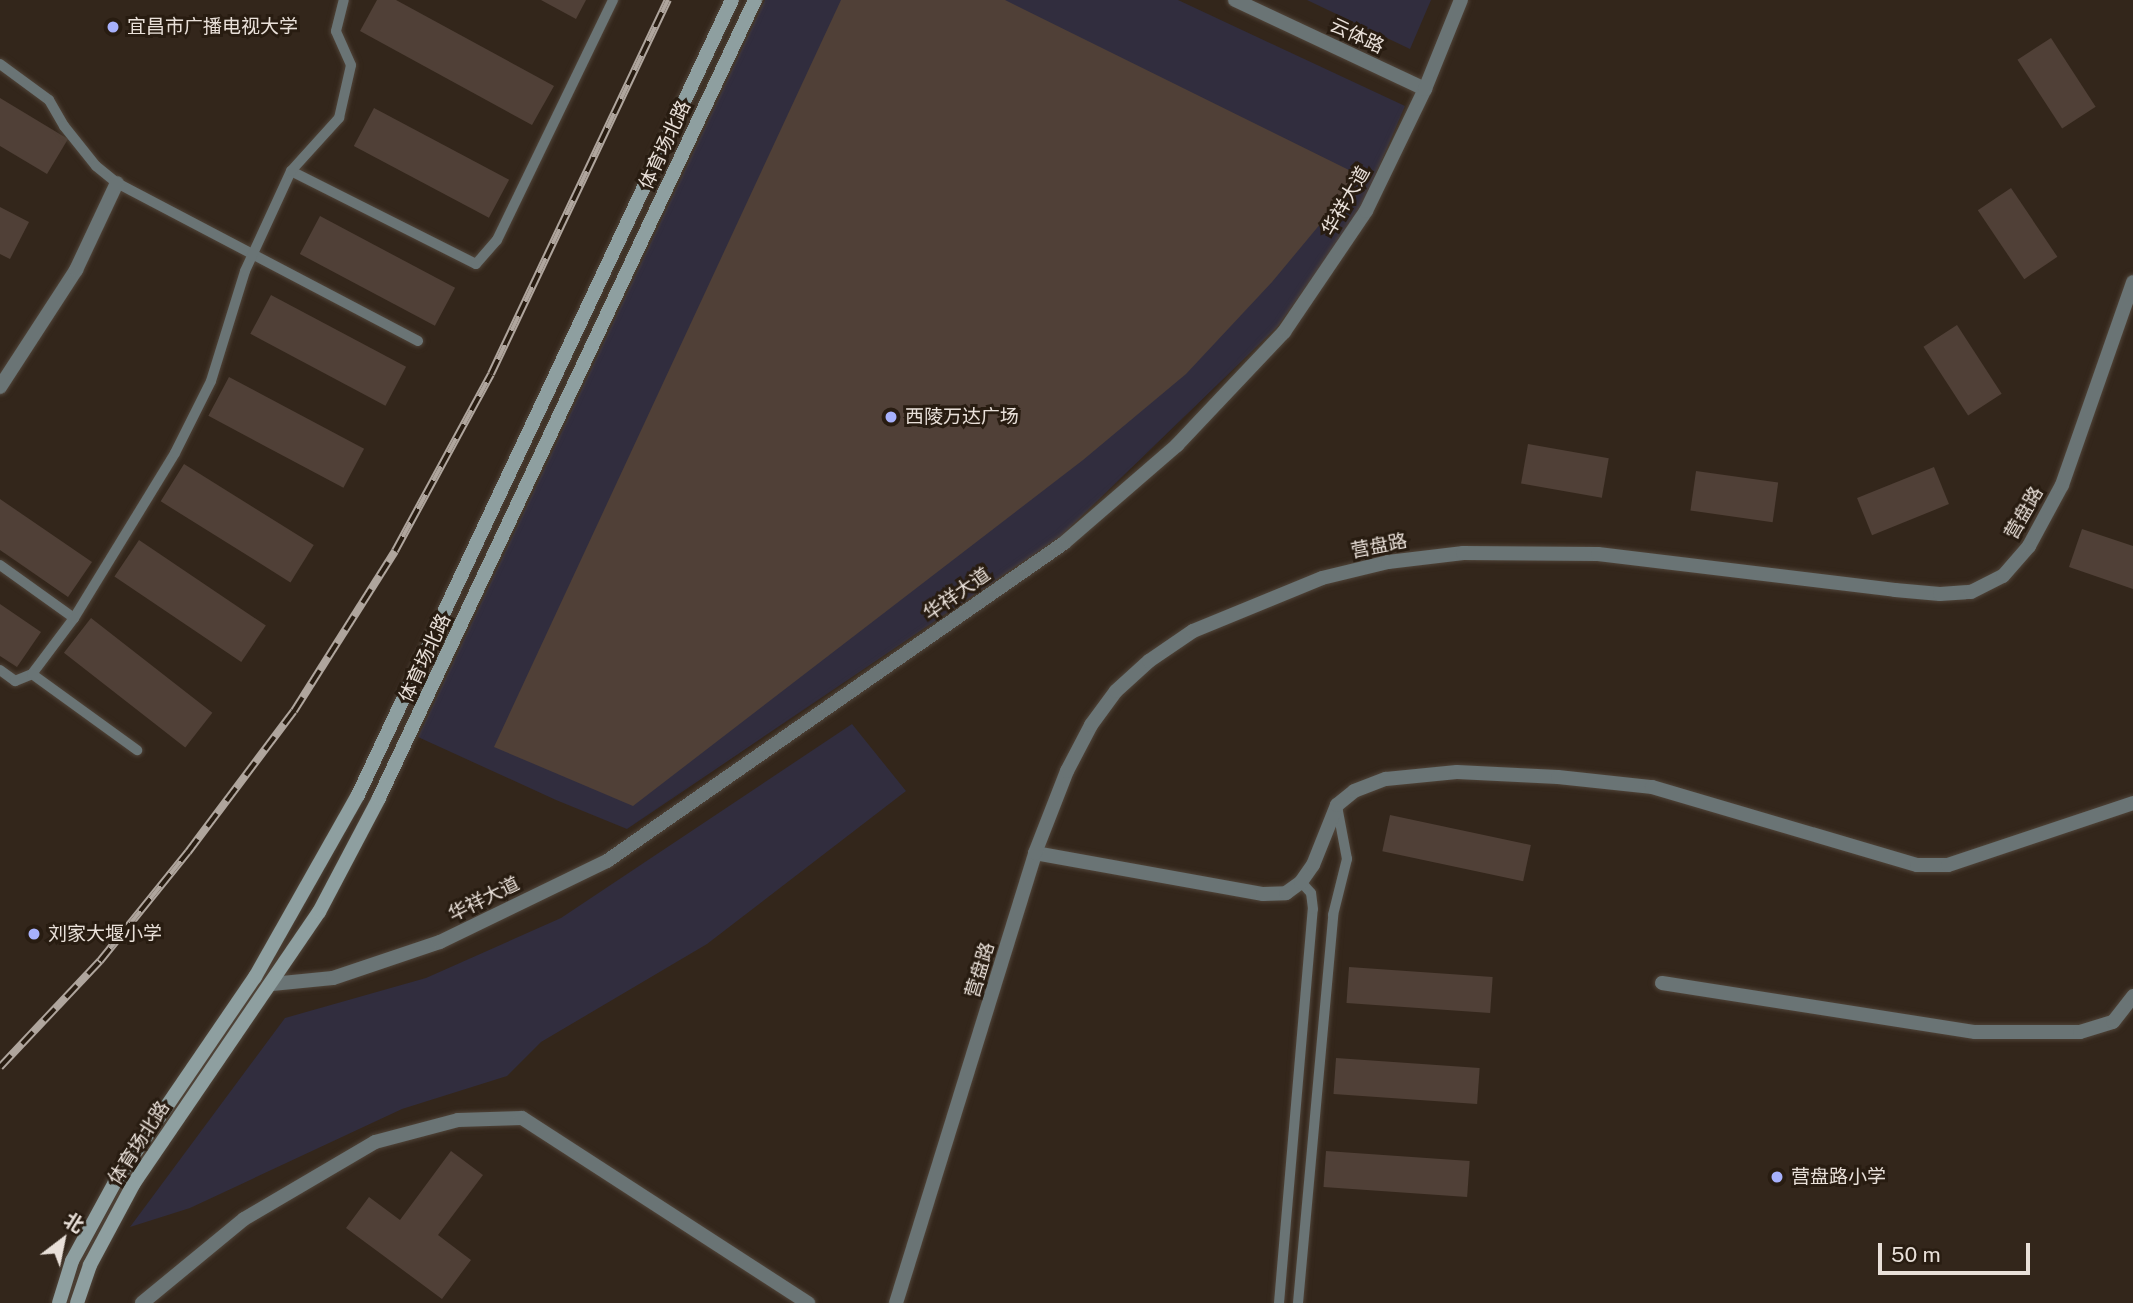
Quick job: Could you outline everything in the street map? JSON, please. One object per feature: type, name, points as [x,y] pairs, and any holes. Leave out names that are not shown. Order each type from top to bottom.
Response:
[{"type":"main road","name":"体育场北路","points":[[58,1303],[72,1261],[116,1182],[255,977],[358,795],[732,0]]},
{"type":"main road","name":"体育场北路","points":[[77,1303],[90,1265],[134,1183],[319,912],[411,733],[755,0]]},
{"type":"street","name":"云体路","points":[[1235,0],[1425,89]]},
{"type":"street","name":"华祥大道","points":[[272,984],[333,978],[440,942],[607,861],[1064,543],[1177,445],[1283,332],[1366,211],[1425,89],[1461,0]]},
{"type":"street","points":[[0,387],[76,270],[117,183]]},
{"type":"street","name":"营盘路","points":[[896,1303],[1035,853],[1067,771],[1091,725],[1116,691],[1149,661],[1193,631],[1322,578],[1388,562],[1463,552],[1598,554],[1940,594],[1971,592],[2003,576],[2029,546],[2062,485],[2133,282]]},
{"type":"street","points":[[1035,853],[1264,894],[1286,892],[1301,882],[1325,840],[1337,805],[1354,791],[1386,779],[1457,772],[1558,777],[1652,787],[1917,865],[1948,865],[2133,803]]},
{"type":"street","points":[[1662,983],[1975,1032],[2080,1032],[2113,1022],[2133,996]]},
{"type":"street","points":[[142,1303],[244,1219],[375,1142],[458,1120],[522,1118],[808,1303]]},
{"type":"lane","points":[[0,670],[15,681],[32,674],[74,618],[175,453],[211,381],[253,253],[291,171],[339,118],[351,65],[336,31],[344,0]]},
{"type":"lane","points":[[291,171],[476,264],[497,240],[613,0]]},
{"type":"lane","points":[[0,64],[49,100],[64,126],[96,166],[117,183],[418,341]]},
{"type":"lane","points":[[0,565],[74,618]]},
{"type":"lane","points":[[32,674],[137,750]]},
{"type":"lane","points":[[1298,1303],[1333,915],[1347,859],[1337,805]]},
{"type":"lane","points":[[1279,1303],[1313,909],[1311,892],[1301,882]]},
{"type":"shaded area","name":"西陵万达广场","points":[[765,0],[1178,0],[1405,106],[1361,209],[1278,326],[1061,536],[627,829],[418,737]]},
{"type":"shaded area","points":[[1307,0],[1431,0],[1410,49]]},
{"type":"shaded area","points":[[852,724],[906,791],[707,944],[541,1042],[507,1076],[402,1109],[190,1208],[130,1227],[285,1018],[426,978],[561,918]]},
{"type":"building","points":[[377,0],[396,0],[554,86],[532,125],[360,31]]},
{"type":"building","points":[[541,0],[586,0],[576,19]]},
{"type":"building","name":"西陵万达广场","points":[[841,0],[1005,0],[1357,174],[1336,205],[1272,282],[1186,374],[1083,460],[633,806],[494,747]]},
{"type":"building","points":[[2051,38],[2096,107],[2062,129],[2017,60]]},
{"type":"building","points":[[0,98],[68,139],[47,174],[0,146]]},
{"type":"building","points":[[374,108],[509,180],[489,218],[354,146]]},
{"type":"building","points":[[2011,188],[2057,257],[2024,279],[1978,210]]},
{"type":"building","points":[[0,207],[29,222],[10,259],[0,254]]},
{"type":"building","points":[[320,216],[455,288],[435,326],[300,254]]},
{"type":"building","points":[[271,295],[406,367],[385,406],[250,334]]},
{"type":"building","points":[[1957,325],[2002,394],[1968,416],[1923,347]]},
{"type":"building","points":[[229,377],[364,449],[343,488],[208,416]]},
{"type":"building","points":[[1528,444],[1609,458],[1602,498],[1521,483]]},
{"type":"building","points":[[184,464],[314,545],[290,582],[161,501]]},
{"type":"building","points":[[1934,467],[1949,504],[1872,535],[1857,498]]},
{"type":"building","points":[[1696,471],[1778,483],[1773,522],[1690,511]]},
{"type":"building","points":[[0,499],[92,562],[68,597],[0,550]]},
{"type":"building","points":[[2082,529],[2133,546],[2133,589],[2069,567]]},
{"type":"building","points":[[139,540],[266,626],[241,662],[114,576]]},
{"type":"building","points":[[0,604],[41,632],[17,667],[0,656]]},
{"type":"building","points":[[91,618],[212,713],[185,747],[64,653]]},
{"type":"building","points":[[1390,815],[1531,845],[1523,881],[1382,851]]},
{"type":"building","points":[[1349,967],[1493,977],[1490,1013],[1346,1003]]},
{"type":"building","points":[[1336,1058],[1480,1068],[1477,1104],[1333,1094]]},
{"type":"building","points":[[451,1151],[483,1175],[438,1235],[471,1260],[442,1299],[346,1228],[369,1197],[400,1220]]},
{"type":"building","points":[[1326,1151],[1470,1161],[1467,1197],[1323,1187]]},
{"type":"railway","points":[[0,1067],[100,961],[188,852],[294,711],[395,551],[491,374],[668,0]]},
{"type":"place","name":"宜昌市广播电视大学","points":[[113,27]]},
{"type":"place","name":"西陵万达广场","points":[[891,417]]},
{"type":"place","name":"刘家大堰小学","points":[[34,934]]},
{"type":"place","name":"营盘路小学","points":[[1777,1177]]}]
